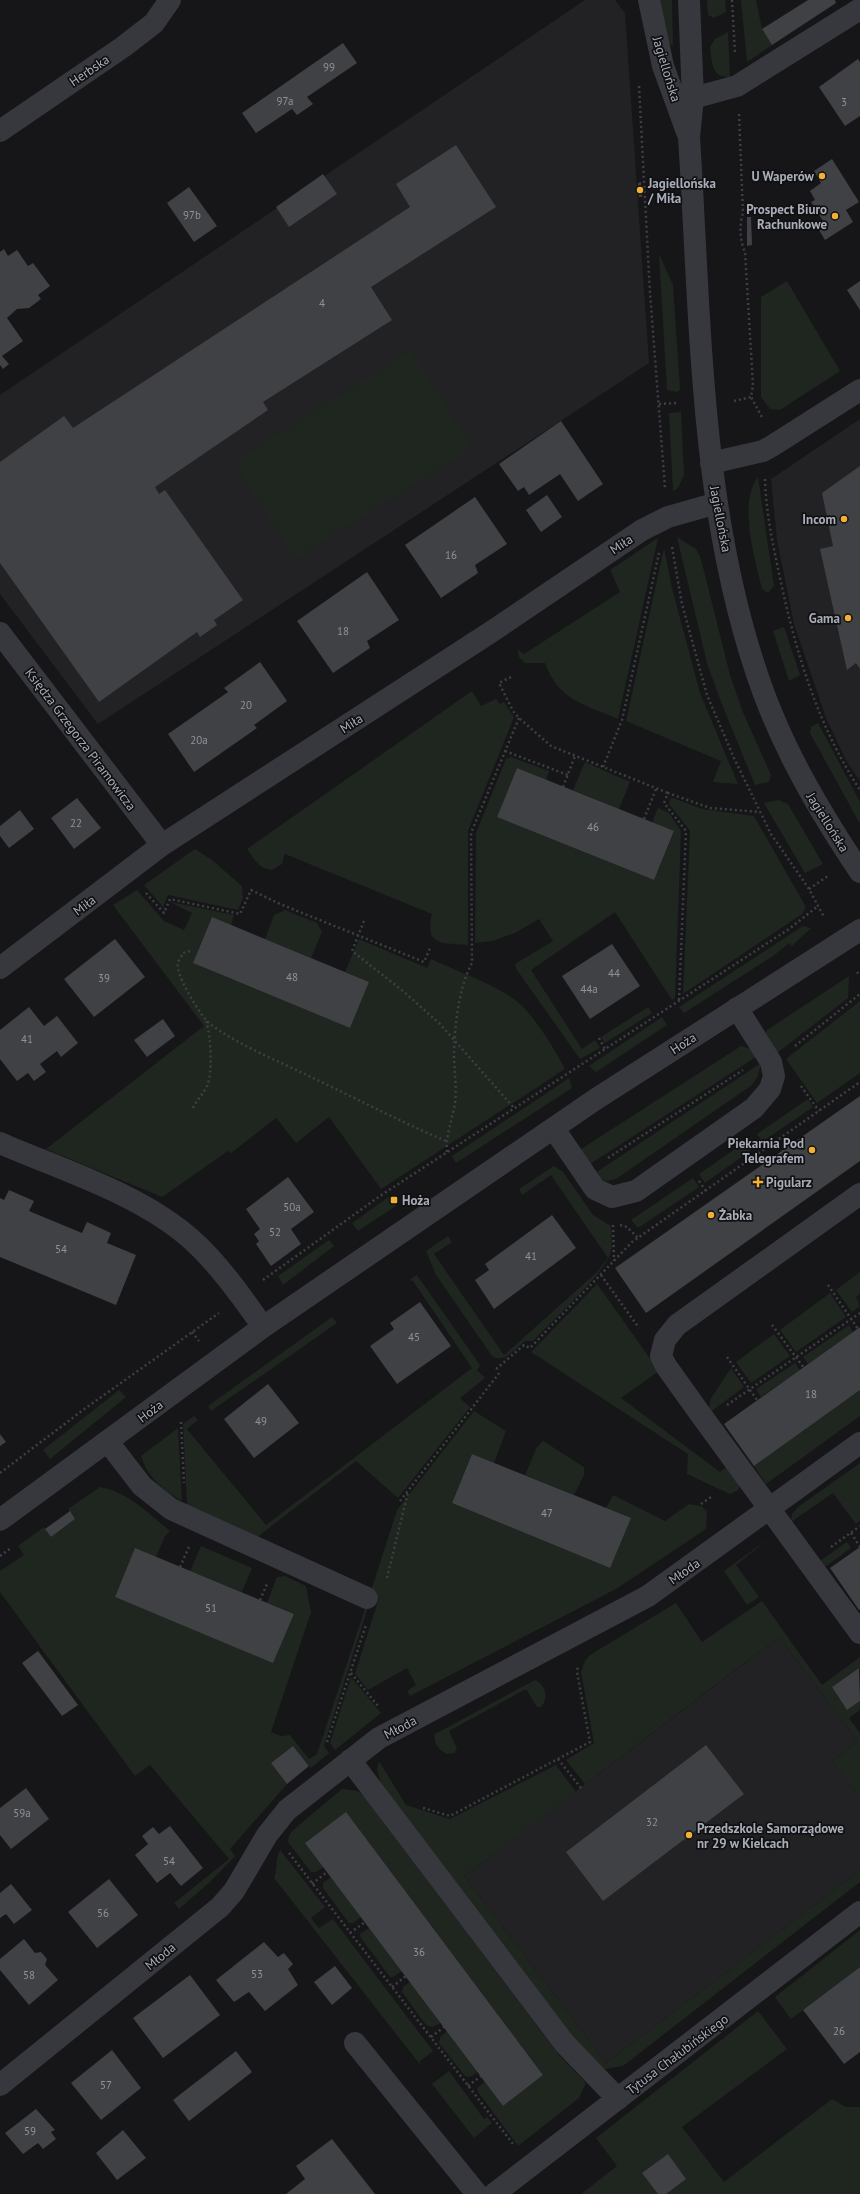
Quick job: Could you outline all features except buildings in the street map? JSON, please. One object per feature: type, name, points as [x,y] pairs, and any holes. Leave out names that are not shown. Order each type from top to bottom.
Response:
[{"type":"street","name":"Herbska","points":[[0,131],[123,47],[154,23],[170,0]]},
{"type":"street","name":"Jagiellońska","points":[[649,0],[663,66],[689,137]]},
{"type":"street","name":"Jagiellońska","points":[[689,0],[693,98],[689,137],[705,402],[711,463],[717,503],[740,616],[764,694],[802,778],[824,819],[860,872]]},
{"type":"street","points":[[693,98],[737,86],[860,9]]},
{"type":"street","points":[[711,463],[763,451],[860,390]]},
{"type":"street","name":"Miła","points":[[0,968],[162,845],[491,632],[642,530],[668,517],[717,503]]},
{"type":"street","name":"Księdza Grzegorza Piramowicza","points":[[0,633],[162,845]]},
{"type":"street","name":"Hoża","points":[[0,1520],[263,1327],[596,1099],[860,930]]},
{"type":"street","points":[[554,1129],[595,1189],[612,1197],[636,1191],[754,1108],[770,1090],[774,1076],[771,1062],[737,1008]]},
{"type":"street","points":[[0,1143],[130,1199],[155,1213],[192,1240],[242,1296],[263,1327]]},
{"type":"street","points":[[860,1194],[677,1325],[669,1335],[662,1349],[661,1356],[705,1421],[860,1633]]},
{"type":"street","points":[[108,1442],[142,1486],[161,1502],[185,1517],[371,1600]]},
{"type":"street","name":"Młoda","points":[[0,2085],[220,1907],[234,1891],[267,1835],[279,1820],[296,1803],[379,1738],[641,1600],[719,1546],[860,1443]]},
{"type":"street","points":[[350,1760],[565,2044],[618,2099]]},
{"type":"street","name":"Tytusa Chałubińskiego","points":[[494,2194],[860,1912]]},
{"type":"street","points":[[356,2043],[477,2194]]},
{"type":"path","points":[[732,0],[743,213],[741,219],[742,247],[745,252],[753,385],[751,397],[761,417],[769,422]]},
{"type":"path","points":[[638,79],[650,293],[666,496]]},
{"type":"path","points":[[732,401],[751,397]]},
{"type":"path","points":[[659,404],[681,403]]},
{"type":"path","points":[[765,477],[771,539],[788,620],[821,720],[844,765],[860,790]]},
{"type":"path","points":[[671,541],[682,604],[707,695],[734,758],[760,812],[783,852],[809,889],[824,917]]},
{"type":"path","points":[[603,767],[622,720],[660,551]]},
{"type":"path","points":[[511,677],[499,683],[510,706],[519,718],[551,746],[668,793],[710,808],[760,812]]},
{"type":"path","points":[[448,1152],[446,1141],[451,1129],[456,1100],[455,1042],[466,975],[472,963],[471,833],[519,718]]},
{"type":"path","points":[[505,752],[568,775]]},
{"type":"path","points":[[563,787],[575,756]]},
{"type":"path","points":[[644,819],[656,788]]},
{"type":"path","points":[[668,793],[664,803],[686,831],[679,1001]]},
{"type":"path","points":[[127,872],[164,913],[170,899],[240,914],[251,890],[280,904],[424,962],[431,946]]},
{"type":"path","points":[[809,889],[831,874]]},
{"type":"path","points":[[0,1473],[83,1410],[380,1196],[789,929],[818,906]]},
{"type":"path","points":[[364,921],[352,951],[422,1006],[440,1024],[515,1109]]},
{"type":"path","points":[[190,951],[183,953],[177,964],[179,974],[196,1006],[206,1020],[210,1033],[209,1075],[207,1086],[193,1108]]},
{"type":"path","points":[[857,972],[860,976]]},
{"type":"path","points":[[790,1050],[860,994]]},
{"type":"path","points":[[206,1020],[266,1057],[315,1079],[396,1120],[446,1141]]},
{"type":"path","points":[[599,1038],[605,1049]]},
{"type":"path","points":[[603,1162],[746,1068]]},
{"type":"path","points":[[496,1369],[524,1344],[530,1348],[638,1238],[860,1082]]},
{"type":"path","points":[[754,1136],[764,1150]]},
{"type":"path","points":[[696,1176],[706,1191]]},
{"type":"path","points":[[609,1221],[627,1227],[638,1238]]},
{"type":"path","points":[[613,1223],[614,1262]]},
{"type":"path","points":[[601,1276],[650,1342],[662,1349]]},
{"type":"path","points":[[828,1285],[858,1329]]},
{"type":"path","points":[[705,1421],[860,1313]]},
{"type":"path","points":[[772,1325],[804,1368]]},
{"type":"path","points":[[727,1358],[757,1400]]},
{"type":"path","points":[[400,1501],[500,1372]]},
{"type":"path","points":[[175,1426],[187,1417]]},
{"type":"path","points":[[181,1422],[185,1517]]},
{"type":"path","points":[[326,1745],[350,1672],[371,1600],[387,1577],[408,1491]]},
{"type":"path","points":[[701,1504],[711,1497]]},
{"type":"path","points":[[809,1562],[860,1526]]},
{"type":"path","points":[[851,1533],[860,1547]]},
{"type":"path","points":[[0,1556],[13,1546]]},
{"type":"path","points":[[180,1567],[189,1547]]},
{"type":"path","points":[[260,1600],[268,1582]]},
{"type":"path","points":[[421,1807],[450,1816],[590,1742],[577,1672],[579,1661]]},
{"type":"path","points":[[350,1672],[380,1709]]},
{"type":"path","points":[[558,1759],[581,1788]]},
{"type":"path","points":[[289,1854],[516,2148]]},
{"type":"path","points":[[312,1884],[327,1872]]},
{"type":"path","points":[[350,1933],[365,1922]]},
{"type":"path","points":[[392,1986],[406,1976]]},
{"type":"path","points":[[431,2037],[444,2027]]},
{"type":"path","points":[[468,2086],[481,2076]]},
{"type":"shaded area","points":[[585,0],[615,0],[625,13],[649,363],[98,724],[0,594],[0,395]]},
{"type":"shaded area","points":[[660,0],[672,0],[673,46],[669,44]]},
{"type":"shaded area","points":[[707,0],[725,0],[726,12],[714,18],[708,15]]},
{"type":"shaded area","points":[[741,0],[756,0],[762,29],[772,45],[747,62]]},
{"type":"shaded area","points":[[728,32],[730,77],[724,77],[719,75],[714,68],[710,47],[715,39]]},
{"type":"shaded area","points":[[659,254],[673,285],[680,389],[678,392],[667,390]]},
{"type":"shaded area","points":[[787,281],[840,371],[780,410],[770,409],[761,397],[761,297]]},
{"type":"shaded area","points":[[411,350],[472,448],[295,559],[233,462]]},
{"type":"shaded area","points":[[681,412],[684,475],[678,488],[673,491],[669,413]]},
{"type":"shaded area","points":[[860,419],[860,781],[847,762],[826,718],[794,624],[777,540],[771,479]]},
{"type":"shaded area","points":[[758,477],[774,586],[768,593],[762,589],[750,532],[749,501],[752,488]]},
{"type":"shaded area","points":[[677,537],[696,549],[701,559],[730,675],[742,710],[771,775],[769,782],[755,785],[721,702],[707,663]]},
{"type":"shaded area","points":[[658,538],[618,719],[574,700],[558,686],[545,663],[525,663],[519,657],[517,649],[524,654],[620,592],[610,570]]},
{"type":"shaded area","points":[[664,548],[672,588],[700,693],[738,784],[713,782],[721,761],[626,721]]},
{"type":"shaded area","points":[[784,627],[800,675],[789,681],[773,631]]},
{"type":"shaded area","points":[[472,691],[481,706],[496,699],[500,704],[504,702],[514,717],[468,831],[468,945],[444,943],[433,937],[430,924],[432,914],[285,854],[282,864],[272,870],[260,866],[255,860],[247,849]]},
{"type":"shaded area","points":[[818,723],[860,802],[860,824],[810,733],[811,727]]},
{"type":"shaded area","points":[[511,757],[549,771],[546,780],[517,768],[497,817],[654,880],[674,832],[652,823],[658,808],[669,813],[681,831],[675,998],[672,1000],[615,912],[531,970],[582,1049],[595,1040],[600,1048],[580,1059],[517,970],[515,964],[553,941],[539,919],[515,933],[492,941],[475,943],[476,833],[506,759]]},
{"type":"shaded area","points":[[585,762],[630,782],[619,809],[573,790]]},
{"type":"shaded area","points":[[673,798],[702,809],[754,816],[806,907],[802,914],[683,994],[690,831],[669,804],[670,799]]},
{"type":"shaded area","points":[[779,800],[788,804],[823,864],[805,873],[764,803]]},
{"type":"shaded area","points":[[195,849],[212,860],[242,886],[243,898],[238,910],[168,895],[163,907],[144,885]]},
{"type":"shaded area","points":[[137,890],[164,921],[184,930],[192,913],[170,902],[234,915],[231,925],[212,917],[193,963],[350,1028],[369,982],[345,972],[359,939],[427,968],[431,959],[484,982],[514,999],[528,1013],[549,1041],[565,1069],[381,1189],[329,1117],[296,1143],[276,1118],[231,1153],[228,1151],[162,1197],[46,1149],[204,1026],[113,905]]},
{"type":"shaded area","points":[[285,910],[317,923],[322,932],[311,958],[265,939],[274,915]]},
{"type":"shaded area","points":[[803,926],[811,928],[792,946],[789,943],[773,956],[684,1013],[679,1007]]},
{"type":"shaded area","points":[[849,976],[848,998],[777,1053],[766,1033],[767,1030]]},
{"type":"shaded area","points":[[860,1001],[860,1073],[817,1103],[786,1059]]},
{"type":"shaded area","points":[[648,1007],[652,1013],[605,1043],[601,1037]]},
{"type":"shaded area","points":[[662,1017],[667,1025],[596,1072],[589,1066]]},
{"type":"shaded area","points":[[741,1046],[751,1049],[756,1057],[587,1166],[581,1149]]},
{"type":"shaded area","points":[[761,1063],[758,1076],[752,1085],[616,1179],[606,1181],[592,1175]]},
{"type":"shaded area","points":[[569,1078],[572,1088],[456,1163],[452,1156]]},
{"type":"shaded area","points":[[808,1099],[813,1107],[762,1142],[757,1134]]},
{"type":"shaded area","points":[[751,1138],[757,1146],[705,1183],[699,1174]]},
{"type":"shaded area","points":[[554,1166],[563,1172],[593,1215],[611,1226],[612,1244],[608,1258],[551,1175],[522,1195],[519,1189]]},
{"type":"shaded area","points":[[693,1178],[699,1187],[638,1228],[631,1220]]},
{"type":"shaded area","points":[[390,1196],[396,1206],[358,1231],[352,1223]]},
{"type":"shaded area","points":[[448,1236],[452,1242],[434,1254],[504,1355],[597,1272],[608,1258],[588,1285],[533,1341],[525,1341],[506,1357],[497,1358],[492,1356],[436,1275],[426,1251]]},
{"type":"shaded area","points":[[329,1240],[334,1246],[283,1285],[278,1276]]},
{"type":"shaded area","points":[[860,1272],[860,1294],[856,1297],[860,1306],[852,1312],[836,1290]]},
{"type":"shaded area","points":[[417,1275],[480,1365],[477,1370],[485,1378],[460,1398],[470,1407],[398,1498],[356,1461],[256,1538],[187,1505],[183,1424],[194,1416],[198,1420],[187,1429],[266,1525],[472,1368],[413,1281],[409,1280]]},
{"type":"shaded area","points":[[597,1284],[659,1371],[621,1398],[720,1472],[728,1466],[740,1486],[738,1490],[730,1494],[687,1474],[688,1454],[531,1352]]},
{"type":"shaded area","points":[[830,1293],[846,1317],[796,1352],[780,1330]]},
{"type":"shaded area","points":[[332,1317],[337,1323],[211,1411],[208,1406]]},
{"type":"shaded area","points":[[849,1325],[853,1332],[808,1364],[803,1357]]},
{"type":"shaded area","points":[[774,1334],[790,1356],[751,1383],[736,1362]]},
{"type":"shaded area","points":[[795,1363],[800,1370],[761,1397],[756,1389]]},
{"type":"shaded area","points":[[731,1368],[744,1387],[709,1413],[710,1400]]},
{"type":"shaded area","points":[[119,1390],[126,1397],[50,1459],[43,1450]]},
{"type":"shaded area","points":[[860,1390],[860,1416],[766,1484],[754,1466]]},
{"type":"shaded area","points":[[474,1411],[506,1431],[494,1463],[472,1454],[452,1503],[610,1568],[606,1508],[613,1495],[665,1521],[689,1504],[701,1506],[707,1511],[706,1529],[616,1589],[410,1696],[407,1691],[416,1685],[407,1668],[368,1690],[355,1674],[379,1598],[370,1594],[397,1510]]},
{"type":"shaded area","points":[[178,1428],[182,1501],[157,1483],[148,1471],[141,1456]]},
{"type":"shaded area","points":[[543,1441],[584,1467],[584,1475],[574,1495],[525,1475],[537,1447]]},
{"type":"shaded area","points":[[860,1463],[860,1520],[856,1524],[833,1493],[791,1522],[792,1514],[798,1507]]},
{"type":"shaded area","points":[[100,1487],[120,1493],[129,1498],[146,1510],[170,1531],[165,1536],[156,1557],[135,1549],[115,1597],[273,1662],[294,1614],[267,1603],[277,1577],[285,1576],[306,1586],[311,1612],[271,1732],[281,1736],[290,1735],[309,1759],[317,1754],[366,1606],[368,1607],[324,1746],[329,1753],[311,1768],[293,1746],[271,1763],[287,1784],[230,1849],[235,1856],[211,1881],[179,1909],[174,1903],[229,1859],[150,1765],[135,1776],[0,1592],[0,1571],[24,1555],[18,1546],[44,1527],[51,1537],[75,1519],[68,1509]]},
{"type":"shaded area","points":[[771,1537],[736,1565],[759,1597],[747,1605],[724,1571]]},
{"type":"shaded area","points":[[847,1542],[851,1548],[825,1567],[860,1614],[860,1622],[817,1563]]},
{"type":"shaded area","points":[[201,1546],[252,1568],[242,1592],[190,1571]]},
{"type":"shaded area","points":[[762,1601],[822,1685],[860,1657],[860,1669],[859,1668],[832,1687],[847,1710],[860,1701],[860,1710],[849,1718],[860,1733],[860,1798],[833,1761],[858,1741],[779,1637],[585,1784],[566,1760],[594,1743],[581,1672],[585,1661],[590,1655],[676,1603],[702,1642]]},
{"type":"shaded area","name":"Przedszkole Samorządowe nr 29 w Kielcach","points":[[779,1637],[858,1741],[833,1761],[860,1798],[860,1871],[606,2063],[464,1876]]},
{"type":"shaded area","points":[[351,1677],[381,1713],[335,1750],[330,1743]]},
{"type":"shaded area","points":[[535,1680],[542,1685],[546,1696],[541,1707],[537,1707],[526,1689],[449,1731],[457,1749],[454,1753],[447,1754],[437,1746],[435,1734]]},
{"type":"shaded area","points":[[379,1761],[406,1805],[450,1819],[556,1765],[576,1792],[464,1876],[606,2063],[860,1871],[860,1882],[623,2066],[605,2069],[570,2036],[382,1787],[377,1770]]},
{"type":"shaded area","points":[[342,1789],[358,1791],[364,1796],[559,2055],[586,2083],[579,2098],[518,2146],[478,2092],[477,2088],[485,2082],[503,2106],[543,2075],[346,1813],[306,1842],[324,1867],[316,1872],[311,1872],[288,1842],[292,1831]]},
{"type":"shaded area","points":[[280,1850],[325,1907],[311,1918],[319,1928],[333,1919],[433,2051],[419,2062],[426,2072],[274,1878],[277,1858]]},
{"type":"shaded area","points":[[331,1877],[361,1917],[353,1923],[349,1923],[323,1888],[323,1883]]},
{"type":"shaded area","points":[[369,1928],[402,1971],[393,1977],[390,1977],[361,1938],[360,1934]]},
{"type":"shaded area","points":[[860,1930],[860,1967],[791,2019],[775,1997]]},
{"type":"shaded area","points":[[410,1982],[441,2023],[432,2027],[426,2025],[402,1992],[403,1987]]},
{"type":"shaded area","points":[[758,2011],[787,2049],[682,2127],[724,2182],[832,2099],[846,2107],[860,2107],[860,2194],[581,2194],[617,2166],[596,2138]]},
{"type":"shaded area","points":[[447,2031],[478,2072],[470,2077],[465,2076],[439,2043],[440,2037]]},
{"type":"shaded area","points":[[449,2071],[484,2119],[487,2117],[492,2123],[474,2138],[432,2084]]},
{"type":"place","name":"U Waperów","points":[[822,176]]},
{"type":"place","name":"Jagiellońska / Miła","points":[[640,190]]},
{"type":"place","name":"Prospect Biuro Rachunkowe","points":[[835,216]]},
{"type":"place","name":"Incom","points":[[844,519]]},
{"type":"place","name":"Gama","points":[[848,618]]},
{"type":"place","name":"Piekarnia Pod Telegrafem","points":[[812,1150]]},
{"type":"place","name":"Pigularz","points":[[758,1182]]},
{"type":"place","name":"Hoża","points":[[394,1200]]},
{"type":"place","name":"Żabka","points":[[711,1215]]},
{"type":"place","name":"Przedszkole Samorządowe nr 29 w Kielcach","points":[[689,1835]]}]
